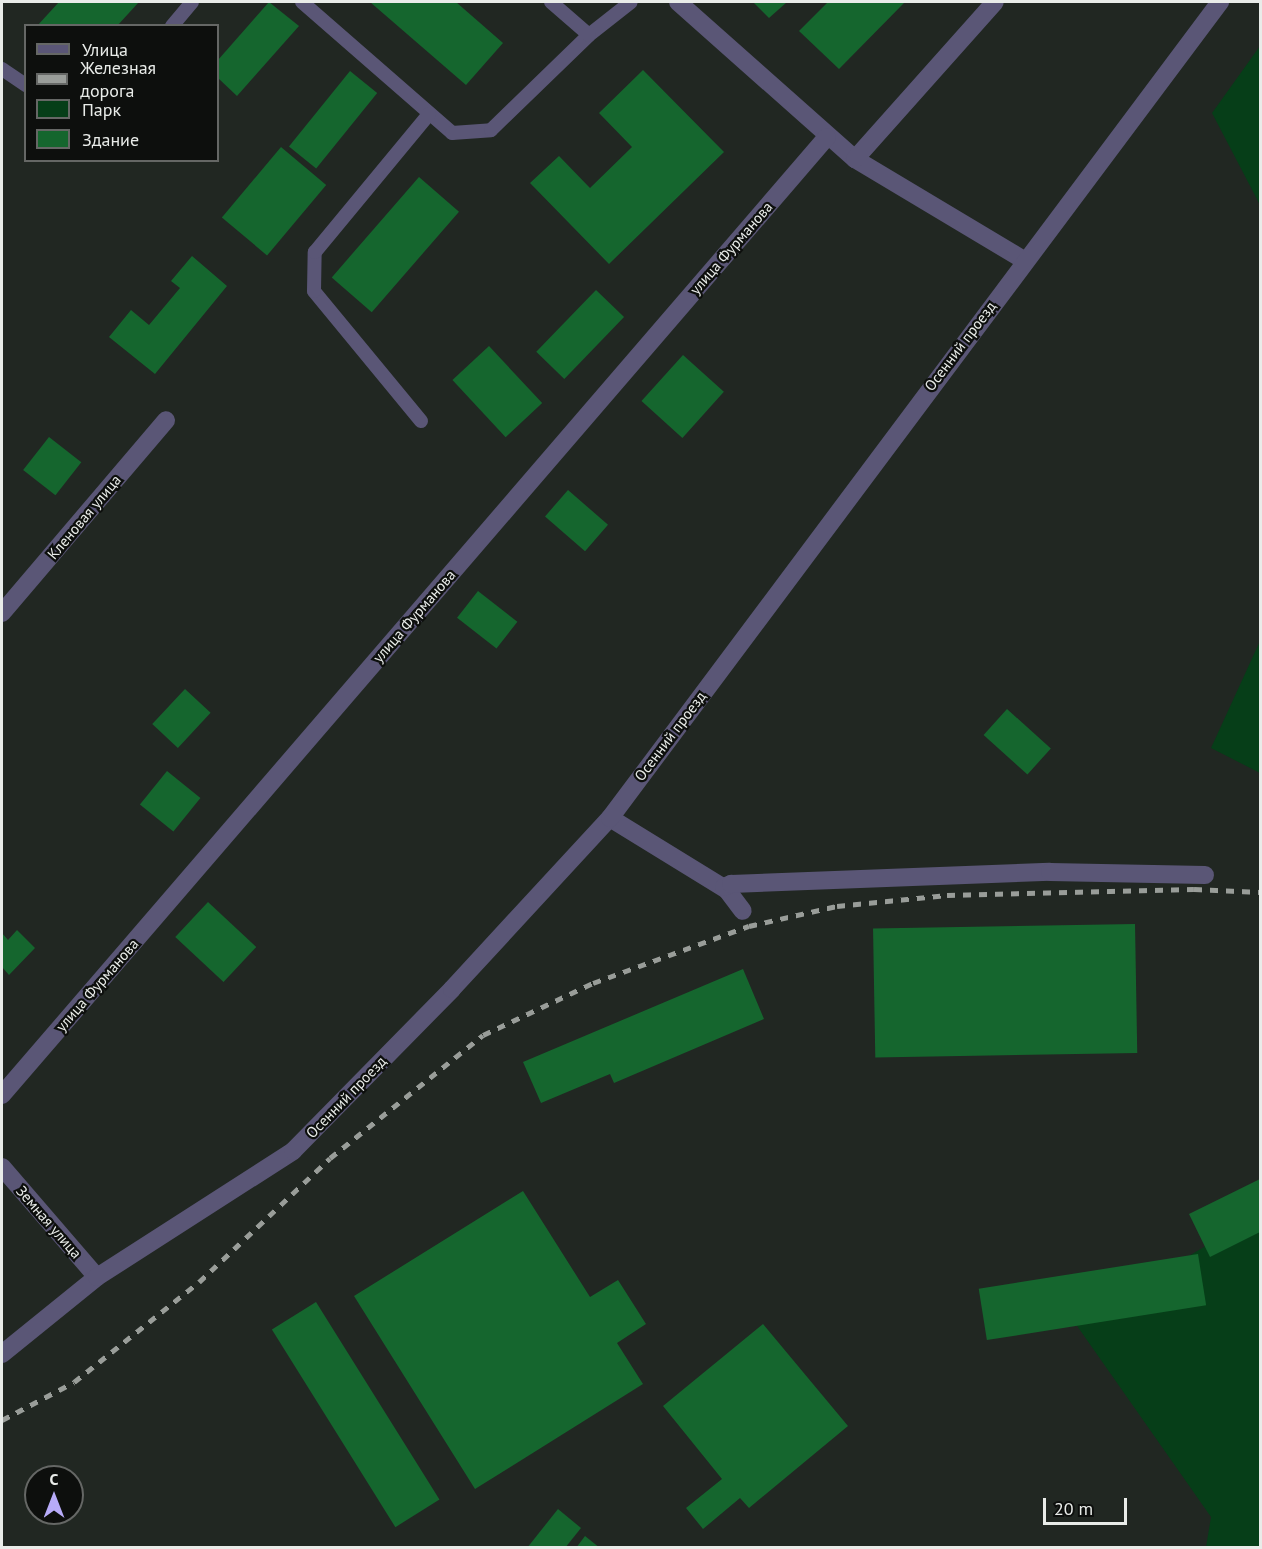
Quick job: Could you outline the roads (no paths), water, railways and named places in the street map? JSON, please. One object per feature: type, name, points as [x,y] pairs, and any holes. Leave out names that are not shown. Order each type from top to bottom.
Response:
[{"type":"street","points":[[678,2],[827,137],[855,159],[1024,260]]},
{"type":"street","points":[[855,159],[995,2]]},
{"type":"street","name":"Осенний проезд","points":[[2,1354],[97,1277],[293,1151],[452,989],[610,818],[1024,260],[1220,2]]},
{"type":"street","name":"улица Фурманова","points":[[2,1095],[827,137]]},
{"type":"street","name":"Кленовая улица","points":[[2,613],[166,420]]},
{"type":"street","points":[[610,818],[724,887],[743,911]]},
{"type":"street","points":[[724,887],[731,884],[1050,872],[1205,875]]},
{"type":"street","name":"Земная улица","points":[[2,1167],[97,1277]]},
{"type":"lane","points":[[174,24],[192,2]]},
{"type":"lane","points":[[303,2],[452,134],[491,130],[589,35],[631,2]]},
{"type":"lane","points":[[551,2],[589,35]]},
{"type":"lane","points":[[2,69],[24,84]]},
{"type":"lane","points":[[421,421],[314,291],[315,252],[429,114]]},
{"type":"railway","points":[[2,1420],[74,1382],[199,1282],[330,1158],[483,1035],[593,983],[749,926],[837,906],[947,895],[1194,889],[1260,892]]}]
